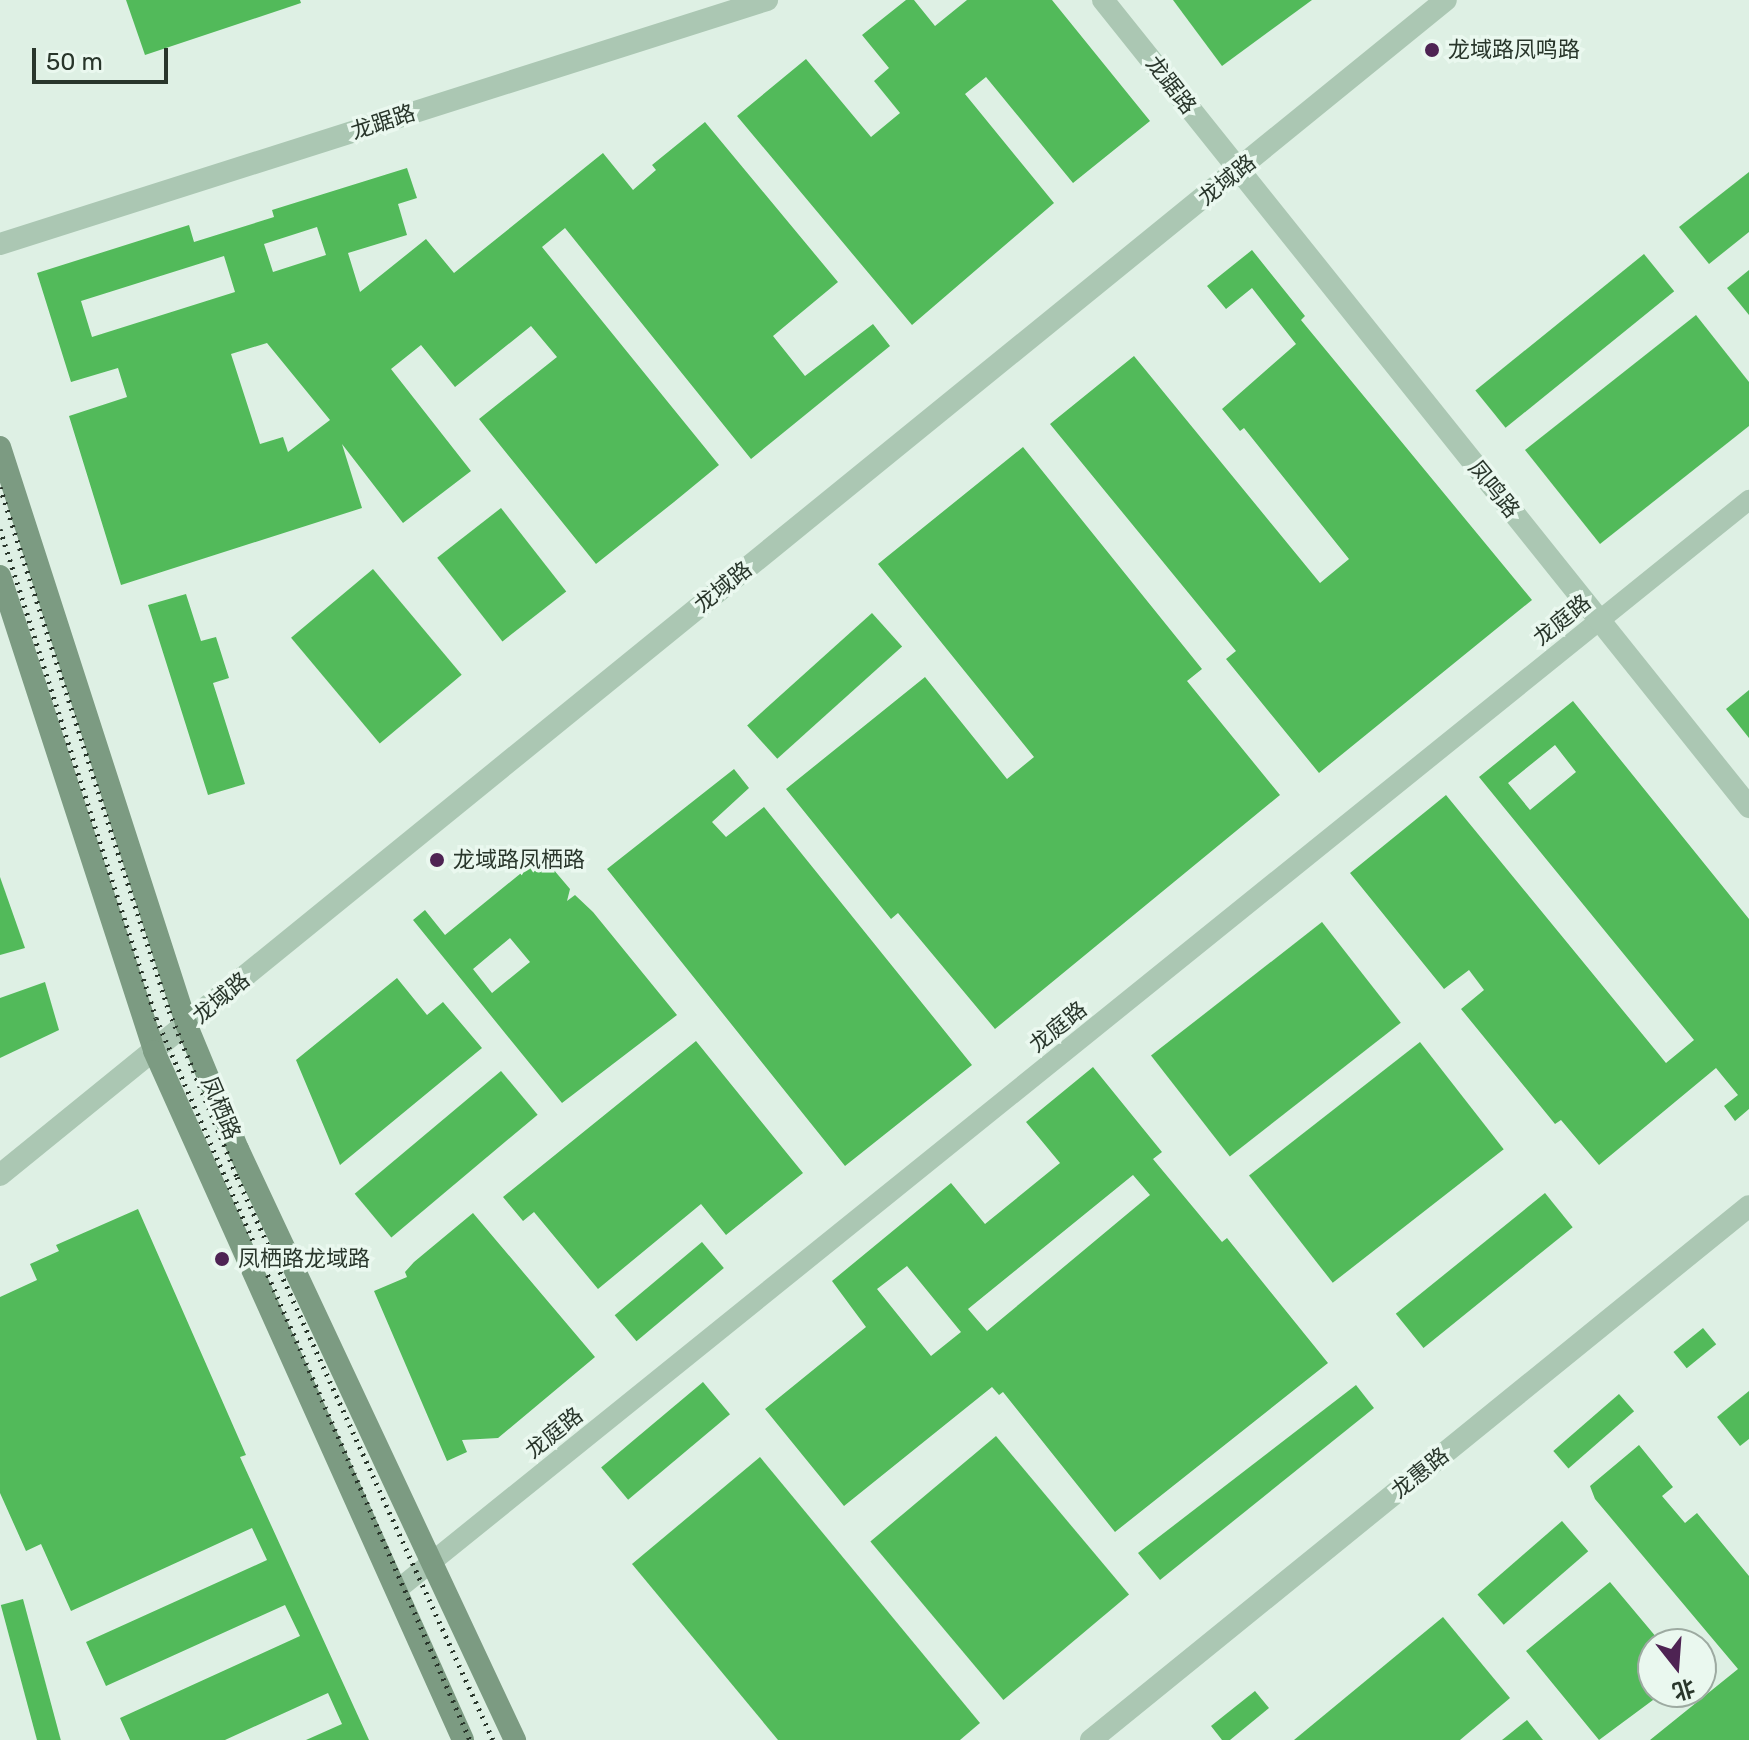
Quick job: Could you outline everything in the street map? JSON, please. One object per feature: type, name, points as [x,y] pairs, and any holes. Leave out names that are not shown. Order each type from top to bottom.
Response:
[{"type":"main road","name":"凤栖路","points":[[0,447],[159,948],[187,1026],[224,1116],[430,1564],[515,1740]]},
{"type":"main road","name":"凤栖路","points":[[0,576],[154,1051],[463,1740]]},
{"type":"main road","points":[[124,962],[143,961],[159,948]]},
{"type":"main road","points":[[187,1128],[202,1110],[224,1116]]},
{"type":"street","name":"龙踞路","points":[[0,244],[767,0]]},
{"type":"street","name":"龙踞路","points":[[1103,0],[1238,171]]},
{"type":"street","name":"龙域路","points":[[0,1175],[1446,0]]},
{"type":"street","name":"凤鸣路","points":[[1238,171],[1749,807]]},
{"type":"street","name":"龙庭路","points":[[397,1590],[1749,500]]},
{"type":"street","name":"龙惠路","points":[[1091,1740],[1749,1206]]},
{"type":"building","points":[[126,0],[300,0],[301,3],[145,55]]},
{"type":"building","points":[[906,0],[914,0],[935,26],[967,0],[1052,0],[1150,121],[1073,183],[986,77],[965,94],[1054,203],[912,325],[737,116],[806,59],[871,137],[900,113],[874,81],[889,68],[862,35]]},
{"type":"building","points":[[1173,0],[1312,0],[1222,66]]},
{"type":"building","points":[[705,122],[838,282],[773,336],[805,376],[873,324],[890,346],[751,459],[565,228],[542,247],[719,465],[674,502],[596,564],[479,419],[557,357],[531,326],[455,387],[421,345],[391,369],[471,471],[403,523],[342,444],[362,508],[121,585],[69,416],[127,397],[118,368],[71,382],[37,273],[189,225],[194,242],[274,217],[272,210],[407,168],[417,198],[398,204],[407,235],[348,253],[360,292],[426,239],[454,273],[603,153],[633,190],[656,170],[652,165]],"holes":[[[317,227],[326,255],[273,272],[264,244]],[[224,256],[235,292],[92,337],[81,301]],[[267,343],[330,420],[288,452],[283,437],[260,444],[231,354]]]},
{"type":"building","points":[[1749,172],[1749,232],[1709,264],[1679,227]]},
{"type":"building","points":[[1252,250],[1305,316],[1301,320],[1532,600],[1319,773],[1226,659],[1236,651],[1050,424],[1134,356],[1320,583],[1349,559],[1244,428],[1240,431],[1222,409],[1296,344],[1252,288],[1226,309],[1207,286]]},
{"type":"building","points":[[1644,254],[1674,291],[1506,428],[1475,391]]},
{"type":"building","points":[[1749,270],[1749,315],[1727,288]]},
{"type":"building","points":[[1696,315],[1749,382],[1749,426],[1600,544],[1525,450]]},
{"type":"building","points":[[1023,447],[1202,669],[1187,681],[1280,795],[995,1029],[898,913],[891,919],[786,789],[925,677],[1007,779],[1034,757],[878,564]]},
{"type":"building","points":[[501,508],[566,592],[502,641],[437,558]]},
{"type":"building","points":[[373,569],[462,675],[380,743],[291,638]]},
{"type":"building","points":[[186,594],[201,641],[216,637],[229,678],[213,683],[245,784],[208,795],[148,605]]},
{"type":"building","points":[[872,613],[902,646],[777,759],[747,725]]},
{"type":"building","points":[[1749,690],[1749,738],[1726,709]]},
{"type":"building","points":[[1573,701],[1749,919],[1749,1109],[1735,1121],[1724,1106],[1738,1095],[1716,1068],[1599,1165],[1561,1120],[1555,1124],[1461,1009],[1484,990],[1469,970],[1444,989],[1350,873],[1446,795],[1666,1063],[1694,1040],[1479,777]],"holes":[[[1555,745],[1576,772],[1530,810],[1508,783]]]},
{"type":"building","points":[[734,769],[749,788],[712,822],[726,837],[764,807],[972,1065],[845,1166],[607,869]]},
{"type":"building","points":[[542,856],[570,889],[567,901],[575,895],[593,912],[677,1015],[562,1103],[413,920],[425,910],[445,935]],"holes":[[[510,938],[530,962],[492,993],[473,969]]]},
{"type":"building","points":[[0,877],[25,948],[0,955]]},
{"type":"building","points":[[1322,922],[1401,1023],[1230,1156],[1151,1056]]},
{"type":"building","points":[[397,978],[427,1015],[443,1002],[482,1048],[340,1165],[296,1060]]},
{"type":"building","points":[[45,982],[59,1030],[0,1058],[0,998]]},
{"type":"building","points":[[696,1041],[803,1173],[726,1235],[701,1204],[598,1289],[534,1212],[523,1221],[503,1197]]},
{"type":"building","points":[[1420,1042],[1504,1149],[1333,1283],[1249,1176]]},
{"type":"building","points":[[1093,1067],[1162,1152],[1153,1159],[1222,1242],[1227,1238],[1328,1363],[1115,1532],[1003,1392],[999,1395],[992,1387],[844,1506],[765,1409],[866,1327],[832,1281],[951,1183],[985,1224],[1060,1163],[1026,1122]],"holes":[[[1133,1175],[1150,1195],[987,1331],[968,1309]],[[907,1266],[961,1332],[931,1356],[877,1289]]]},
{"type":"building","points":[[501,1071],[538,1115],[391,1237],[355,1194]]},
{"type":"building","points":[[1545,1193],[1573,1227],[1423,1348],[1396,1314]]},
{"type":"building","points":[[138,1209],[246,1455],[240,1457],[369,1740],[306,1740],[342,1724],[328,1693],[225,1740],[130,1740],[120,1718],[300,1636],[285,1605],[106,1686],[86,1642],[267,1560],[252,1528],[71,1611],[41,1544],[26,1551],[0,1493],[0,1297],[37,1280],[30,1264],[59,1251],[56,1245]]},
{"type":"building","points":[[473,1213],[595,1357],[498,1438],[462,1440],[467,1452],[447,1461],[374,1291],[407,1277],[405,1272],[414,1262]]},
{"type":"building","points":[[702,1242],[724,1268],[637,1341],[615,1315]]},
{"type":"building","points":[[1703,1328],[1716,1344],[1687,1368],[1673,1352]]},
{"type":"building","points":[[703,1382],[730,1414],[628,1500],[601,1467]]},
{"type":"building","points":[[1356,1385],[1374,1408],[1160,1580],[1138,1553]]},
{"type":"building","points":[[1749,1391],[1749,1439],[1740,1446],[1717,1417]]},
{"type":"building","points":[[1619,1394],[1634,1411],[1568,1468],[1553,1451]]},
{"type":"building","points":[[996,1436],[1129,1595],[1003,1700],[870,1541]]},
{"type":"building","points":[[1639,1445],[1673,1487],[1662,1496],[1685,1523],[1697,1513],[1749,1576],[1749,1740],[1650,1740],[1690,1708],[1717,1708],[1717,1686],[1738,1669],[1717,1644],[1717,1628],[1704,1628],[1595,1499],[1590,1486]]},
{"type":"building","points":[[760,1457],[980,1723],[960,1740],[778,1740],[632,1564]]},
{"type":"building","points":[[1562,1521],[1588,1551],[1504,1625],[1477,1594]]},
{"type":"building","points":[[1610,1582],[1649,1628],[1637,1628],[1637,1708],[1642,1708],[1599,1740],[1526,1651]]},
{"type":"building","points":[[23,1599],[61,1740],[37,1740],[1,1605]]},
{"type":"building","points":[[1443,1617],[1510,1698],[1460,1740],[1294,1740]]},
{"type":"building","points":[[1255,1691],[1269,1708],[1230,1740],[1222,1740],[1211,1726]]},
{"type":"building","points":[[1527,1720],[1543,1740],[1502,1740]]},
{"type":"railway","points":[[0,487],[169,1011],[237,1177],[493,1740]]},
{"type":"railway","points":[[0,529],[156,1018],[470,1740]]},
{"type":"place","name":"龙域路凤鸣路","points":[[1432,50]]},
{"type":"place","name":"龙域路凤栖路","points":[[437,860]]},
{"type":"place","name":"凤栖路龙域路","points":[[222,1259]]}]
